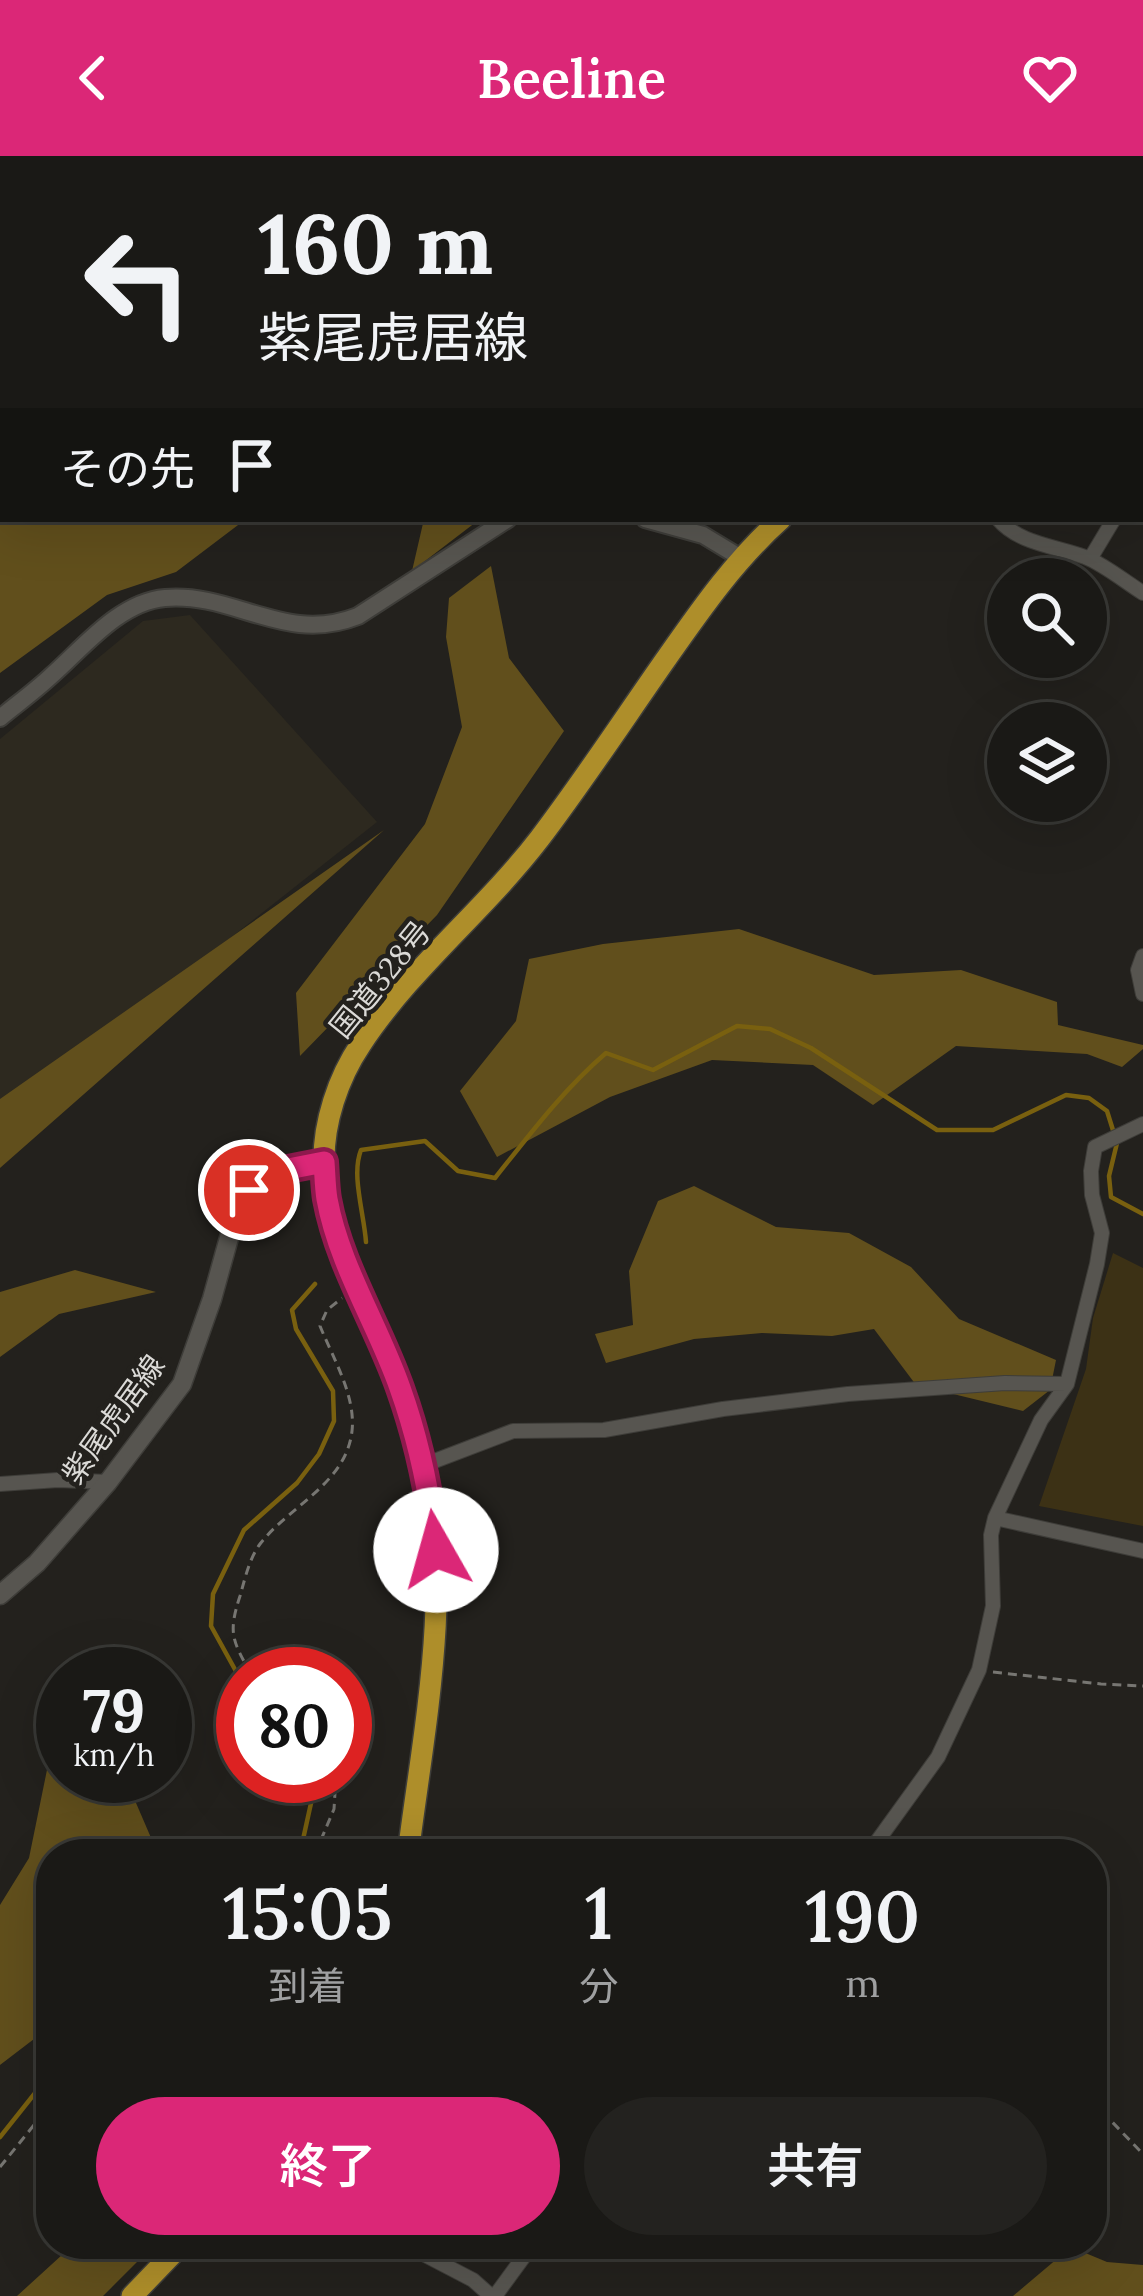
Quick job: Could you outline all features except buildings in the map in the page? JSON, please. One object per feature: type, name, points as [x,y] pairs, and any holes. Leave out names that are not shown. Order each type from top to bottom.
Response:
[{"type":"highway","name":"国道328号","points":[[410,1839],[434,1628],[436,1550],[424,1465],[399,1385],[356,1285],[327,1198],[324,1162],[338,1087],[358,1047],[380,1018],[540,838],[701,607],[778,522]]},
{"type":"highway","points":[[131,2296],[167,2259]]},
{"type":"main road","name":"紫尾虎居線","points":[[0,1595],[37,1563],[108,1482],[182,1384],[232,1227],[249,1190],[278,1171],[324,1162]]},
{"type":"street","points":[[0,718],[110,622],[138,607],[164,598],[317,627],[338,624],[358,616],[503,522]]},
{"type":"street","points":[[656,522],[703,535],[741,558]]},
{"type":"street","points":[[1000,522],[1021,537],[1087,558]]},
{"type":"street","points":[[1091,558],[1112,522]]},
{"type":"street","points":[[1107,570],[1143,592]]},
{"type":"street","points":[[1143,956],[1138,970],[1143,994]]},
{"type":"street","points":[[879,1839],[938,1757],[979,1670],[993,1606],[991,1535],[995,1518],[1041,1420],[1066,1384],[1097,1264],[1102,1233],[1092,1195],[1095,1147],[1143,1124]]},
{"type":"street","points":[[424,1465],[513,1431],[604,1430],[848,1394],[1005,1383],[1066,1384]]},
{"type":"street","points":[[0,1484],[108,1482]]},
{"type":"street","points":[[995,1518],[1143,1552]]},
{"type":"street","points":[[433,2259],[493,2296],[521,2259]]},
{"type":"path","points":[[237,1647],[231,1625],[260,1544],[332,1475],[347,1452],[351,1402],[320,1326],[327,1310],[356,1285]]},
{"type":"path","points":[[979,1670],[1143,1686]]},
{"type":"path","points":[[321,1839],[334,1803]]},
{"type":"path","points":[[1107,2117],[1143,2154]]},
{"type":"path","points":[[0,2167],[36,2123]]},
{"type":"shaded area","points":[[0,522],[242,522],[176,572],[107,595],[0,673]]},
{"type":"shaded area","points":[[423,522],[476,522],[412,571]]},
{"type":"shaded area","points":[[491,566],[509,658],[564,731],[437,915],[300,1056],[296,993],[425,824],[462,727],[446,637],[449,598]]},
{"type":"shaded area","points":[[190,615],[377,822],[80,1057],[0,1112],[0,739],[143,621]]},
{"type":"shaded area","points":[[384,830],[0,1168],[0,1099]]},
{"type":"shaded area","points":[[739,929],[874,975],[961,970],[1057,1002],[1058,1025],[1143,1045],[1143,1049],[1122,1067],[1087,1054],[956,1046],[873,1105],[813,1065],[712,1060],[610,1097],[497,1157],[460,1091],[516,1021],[529,959],[603,944]]},
{"type":"shaded area","points":[[694,1186],[776,1227],[849,1233],[911,1267],[959,1319],[1056,1360],[1050,1390],[1023,1411],[916,1385],[874,1329],[832,1336],[762,1333],[694,1339],[606,1363],[595,1334],[633,1325],[629,1271],[658,1201]]},
{"type":"shaded area","points":[[1113,1253],[1143,1268],[1143,1526],[1039,1506],[1086,1369],[1093,1318]]},
{"type":"shaded area","points":[[75,1270],[156,1292],[59,1314],[0,1357],[0,1292]]},
{"type":"shaded area","points":[[40,1803],[136,1803],[152,1839],[36,1839],[36,2037],[0,2065],[0,1905],[29,1858]]},
{"type":"shaded area","points":[[58,2259],[140,2259],[103,2296],[17,2296]]},
{"type":"shaded area","points":[[1057,2259],[1143,2265],[1143,2296],[1013,2296]]},
{"type":"waterway","points":[[366,1242],[358,1182],[361,1150],[425,1141],[458,1171],[495,1178],[561,1097],[606,1053],[653,1070],[737,1026],[770,1029],[811,1048],[937,1130],[993,1130],[1066,1095],[1089,1098],[1107,1111],[1117,1143],[1109,1176],[1111,1197],[1143,1214]]},
{"type":"waterway","points":[[223,1647],[211,1626],[213,1594],[244,1530],[297,1483],[319,1454],[334,1421],[333,1391],[296,1329],[292,1310],[315,1284]]},
{"type":"waterway","points":[[303,1839],[311,1803]]},
{"type":"waterway","points":[[0,2137],[36,2092]]},
{"type":"route","points":[[249,1190],[278,1171],[324,1162],[336,1232],[399,1385],[424,1465],[436,1550]]}]
